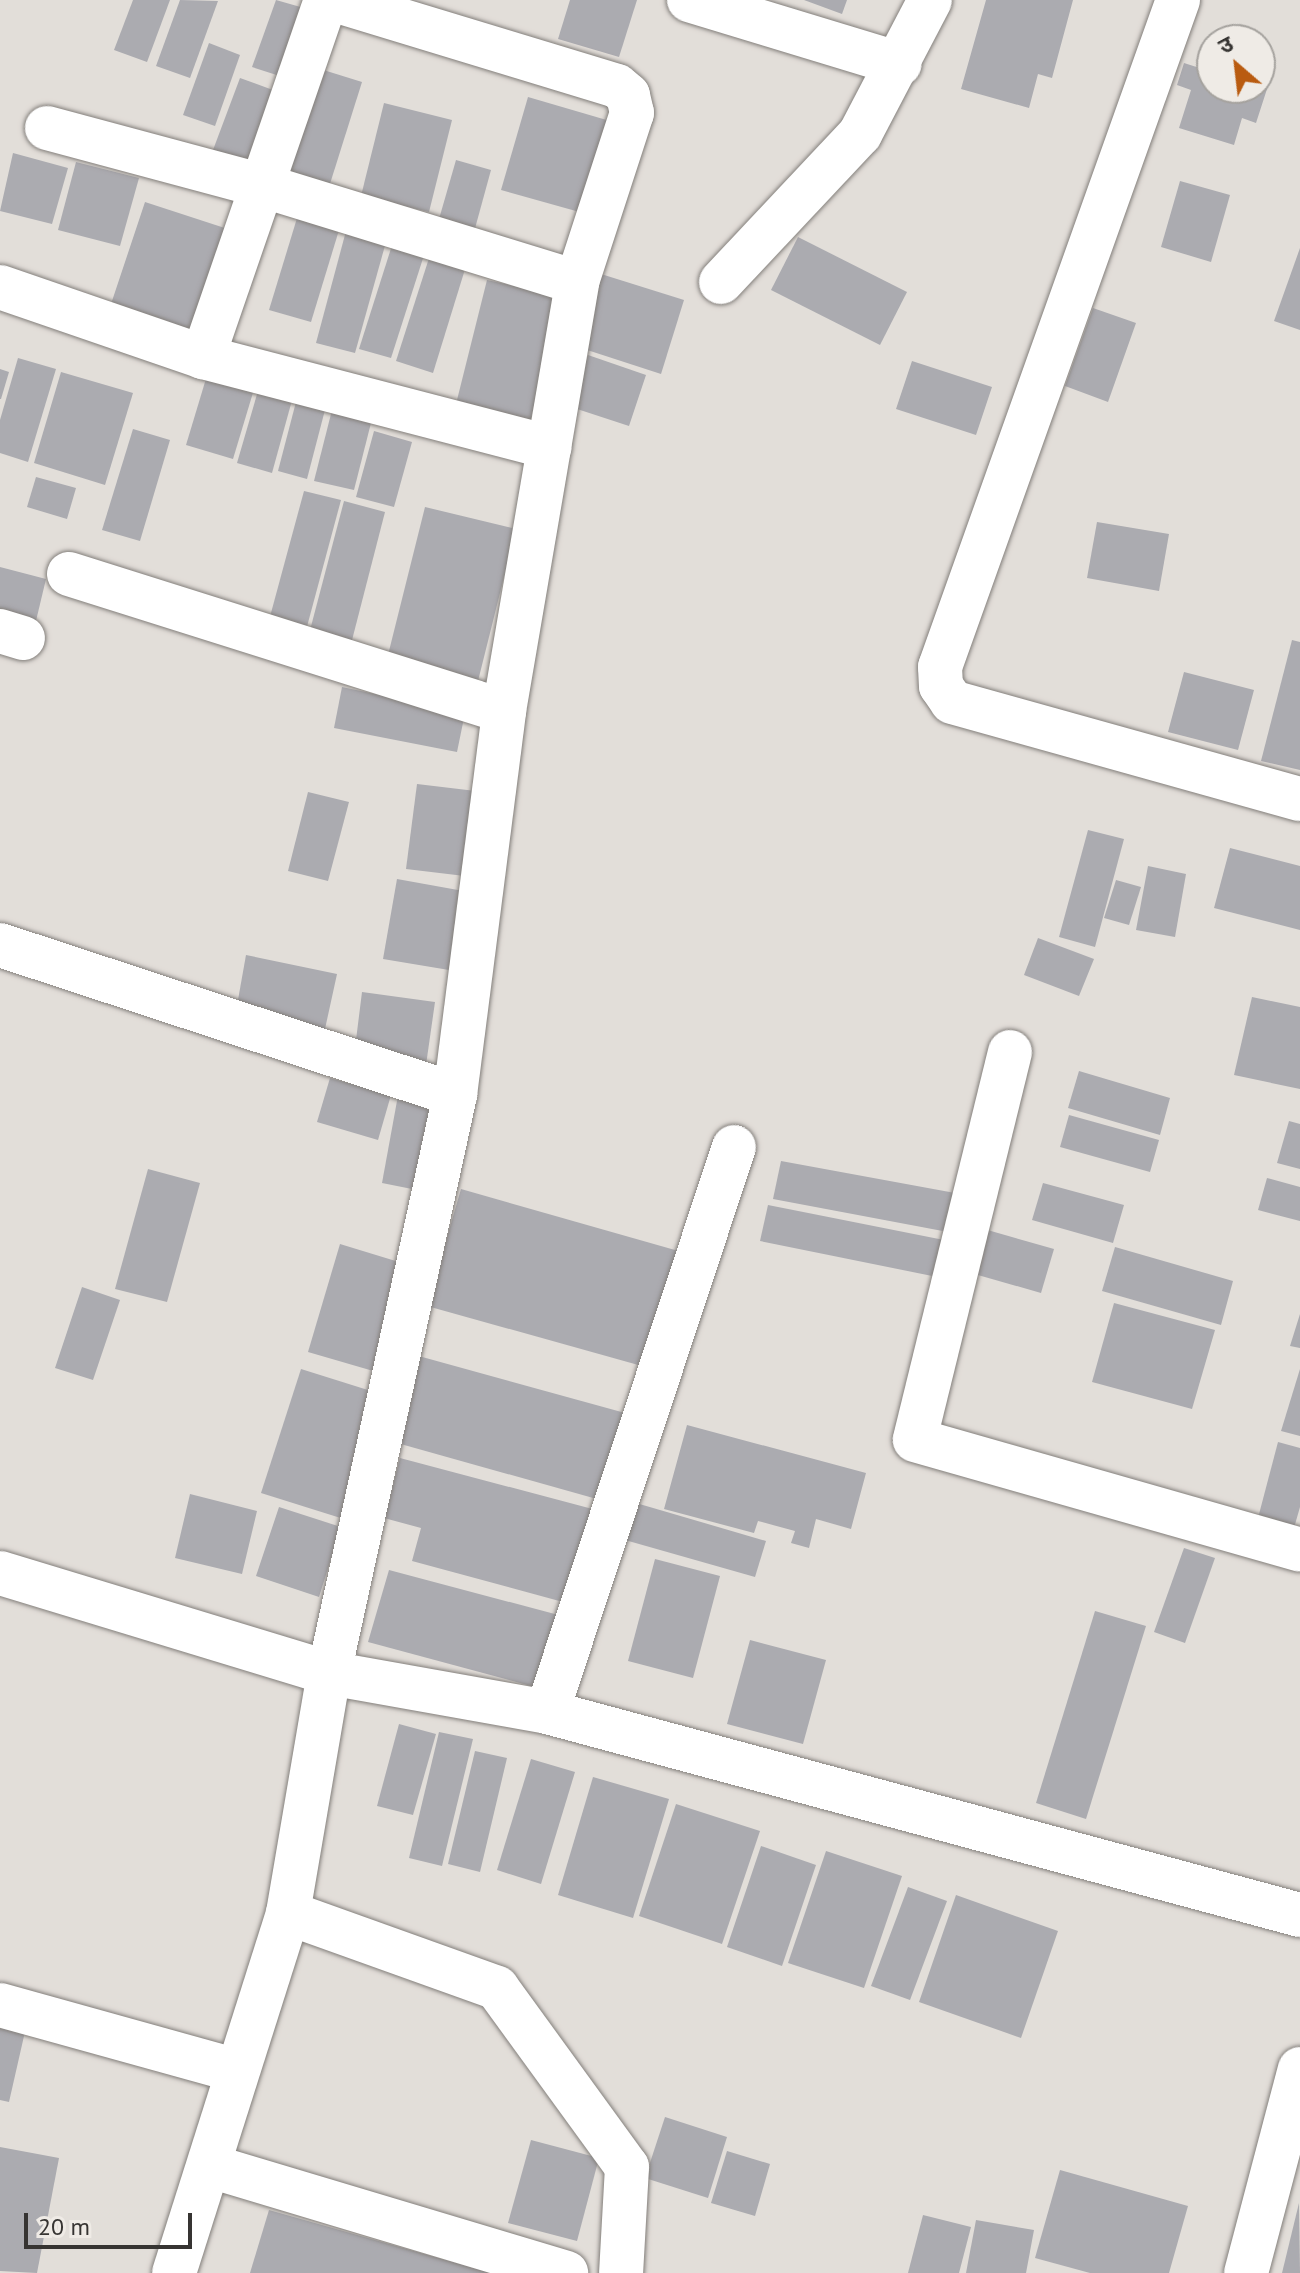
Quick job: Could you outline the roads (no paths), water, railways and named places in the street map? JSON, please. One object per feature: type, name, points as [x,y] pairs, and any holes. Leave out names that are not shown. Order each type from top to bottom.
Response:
[{"type":"street","points":[[203,357],[326,0]]},
{"type":"street","points":[[174,2273],[210,2166],[235,2070],[288,1913],[329,1673],[455,1095],[504,711],[577,282],[632,113],[628,95],[617,86],[334,0]]},
{"type":"street","points":[[689,0],[899,64]]},
{"type":"street","points":[[721,282],[860,134],[930,0]]},
{"type":"street","points":[[1178,0],[940,667],[941,686],[952,702],[1300,799]]},
{"type":"street","points":[[47,128],[264,186],[577,282]]},
{"type":"street","points":[[0,287],[203,357],[549,447]]},
{"type":"street","points":[[69,574],[504,711]]},
{"type":"street","points":[[0,945],[455,1095]]},
{"type":"street","points":[[1010,1052],[915,1440],[1300,1550]]},
{"type":"street","points":[[547,1712],[734,1147]]},
{"type":"street","points":[[0,1573],[329,1673],[547,1712],[1300,1915]]},
{"type":"street","points":[[288,1913],[497,1988],[627,2167],[621,2273]]},
{"type":"street","points":[[0,2005],[235,2070]]},
{"type":"street","points":[[1246,2273],[1300,2069]]},
{"type":"street","points":[[210,2166],[566,2273]]}]
